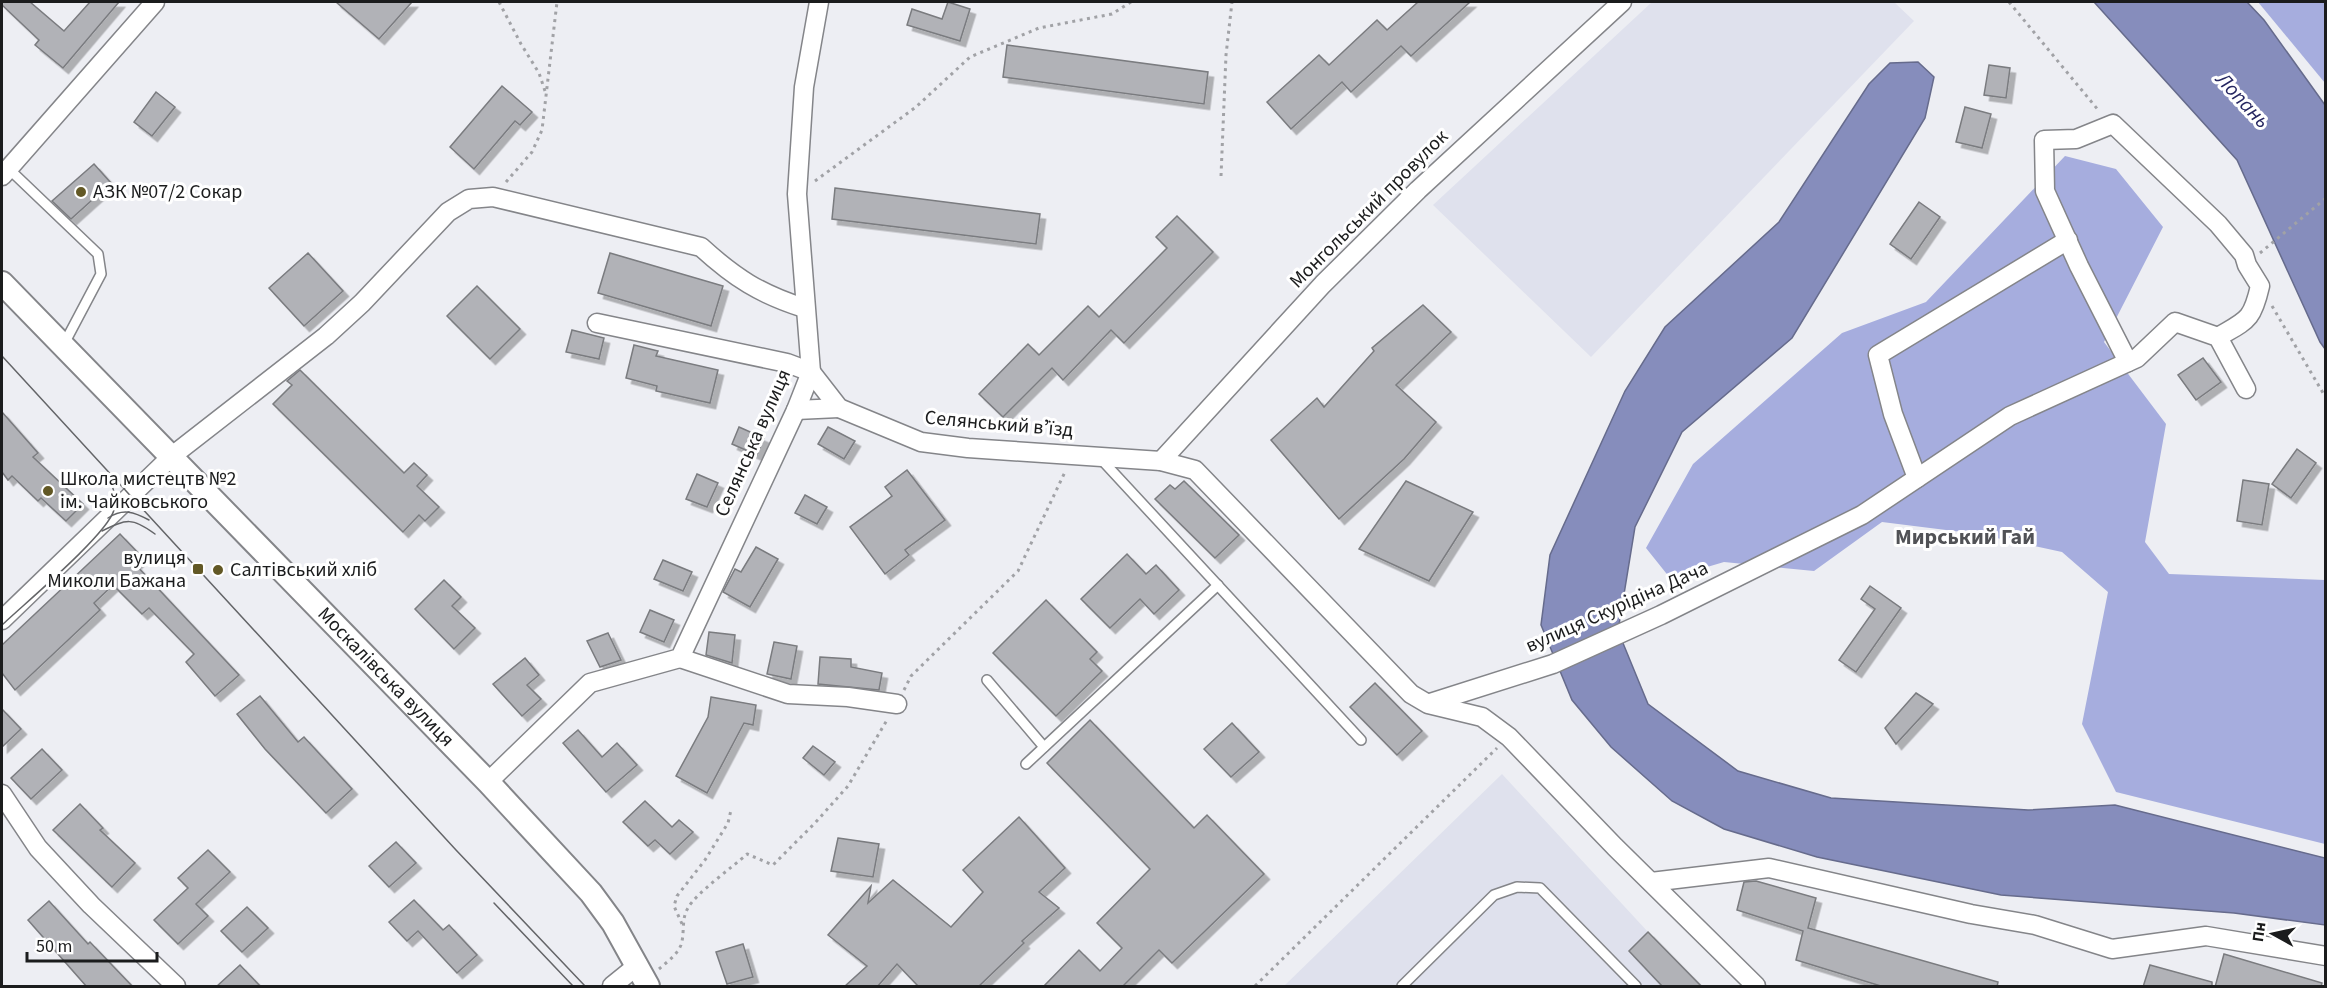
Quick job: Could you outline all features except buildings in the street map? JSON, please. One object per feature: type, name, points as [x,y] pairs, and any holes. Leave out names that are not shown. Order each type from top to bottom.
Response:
[{"type":"street","points":[[5,173],[155,2]]},
{"type":"street","name":"Селянська вулиця","points":[[680,658],[796,410],[811,372],[804,308],[797,194],[804,87],[819,2]]},
{"type":"street","name":"Монгольський провулок","points":[[1161,461],[1323,285],[1410,197],[1622,2]]},
{"type":"street","points":[[2128,362],[2045,191],[2044,140],[2076,139],[2113,124],[2218,224],[2244,255],[2260,286],[2256,305],[2248,319],[2218,337],[2246,389]]},
{"type":"street","points":[[2,620],[172,456],[326,336],[362,303],[448,212],[469,200],[493,197],[700,247],[748,285],[775,299],[804,308]]},
{"type":"street","points":[[1917,478],[1893,414],[1878,355],[2068,240]]},
{"type":"street","name":"Москалівська вулиця","points":[[2,283],[489,782],[591,893],[613,923],[644,977]]},
{"type":"street","name":"вулиця Скурідіна Дача","points":[[1428,704],[1552,664],[1661,615],[1862,515],[2010,416],[2137,358],[2175,322],[2218,337]]},
{"type":"street","points":[[597,323],[787,363],[811,372]]},
{"type":"street","name":"Селянський вʼїзд","points":[[811,372],[839,408]]},
{"type":"street","name":"Селянський вʼїзд","points":[[796,410],[839,408],[921,442],[968,448],[1161,461]]},
{"type":"street","points":[[1161,461],[1195,470],[1411,694],[1428,704],[1482,717],[1509,737],[1756,987]]},
{"type":"street","points":[[489,782],[590,683],[680,658],[788,694],[848,697],[897,704]]},
{"type":"street","points":[[2,794],[38,848],[91,905],[176,987]]},
{"type":"street","points":[[1651,882],[1769,868],[1971,914],[2035,926],[2112,949],[2206,936],[2325,956]]},
{"type":"street","points":[[612,987],[644,977]]},
{"type":"lane","points":[[5,173],[98,254],[101,274],[63,346]]},
{"type":"lane","points":[[1098,456],[1361,740]]},
{"type":"lane","points":[[1026,764],[1218,585]]},
{"type":"lane","points":[[987,680],[1044,747]]},
{"type":"lane","points":[[1402,987],[1494,895],[1517,886],[1540,888],[1636,987]]},
{"type":"path","points":[[499,2],[539,73],[545,93]]},
{"type":"path","points":[[493,197],[532,152],[542,130],[557,2]]},
{"type":"path","points":[[797,194],[916,107],[970,57],[1039,28],[1112,14],[1131,2]]},
{"type":"path","points":[[1221,176],[1226,55],[1232,2]]},
{"type":"path","points":[[2009,2],[2094,106],[2113,124]]},
{"type":"path","points":[[2275,239],[2325,198]]},
{"type":"path","points":[[2260,286],[2325,399]]},
{"type":"path","points":[[682,928],[687,908],[747,854],[773,865],[848,786],[911,676],[1018,571],[1074,454]]},
{"type":"path","points":[[1255,987],[1509,737]]},
{"type":"path","points":[[644,977],[673,957],[681,944],[681,919],[674,906],[677,896],[705,860],[728,823],[731,810]]},
{"type":"shaded area","points":[[1652,2],[1894,2],[1914,21],[1591,357],[1433,205]]},
{"type":"shaded area","points":[[2258,2],[2325,2],[2325,83]]},
{"type":"shaded area","points":[[2065,156],[2116,169],[2163,227],[2104,342],[2166,424],[2145,542],[2169,574],[2325,580],[2325,844],[2116,792],[2082,724],[2108,592],[2062,552],[1978,534],[1882,522],[1814,571],[1724,562],[1670,578],[1646,548],[1693,464],[1842,333],[1926,302]]},
{"type":"shaded area","points":[[1502,774],[1648,932],[1702,986],[1284,986]]},
{"type":"water","name":"Лопань","points":[[2094,2],[2247,2],[2264,20],[2325,105],[2325,349],[2237,160]]},
{"type":"water","points":[[1918,62],[1934,77],[1925,118],[1792,338],[1682,432],[1635,527],[1618,631],[1648,704],[1738,771],[1831,798],[2028,810],[2115,805],[2325,858],[2325,925],[2234,913],[2001,895],[1817,857],[1724,829],[1672,801],[1611,747],[1572,700],[1541,625],[1550,555],[1625,391],[1665,327],[1779,222],[1869,84],[1890,63]]},
{"type":"tram line","points":[[2,356],[456,850],[585,986]]},
{"type":"tram line","points":[[2,625],[81,552],[108,521],[114,510],[115,501],[108,475]]},
{"type":"tram line","points":[[108,518],[128,512],[149,520]]},
{"type":"tram line","points":[[102,531],[124,522],[135,522],[155,534]]},
{"type":"tram line","points":[[494,903],[573,986]]},
{"type":"place","name":"АЗК №07/2 Сокар","points":[[81,192]]},
{"type":"place","name":"Школа мистецтв №2 ім. Чайковського","points":[[48,491]]},
{"type":"place","name":"вулиця Миколи Бажана","points":[[198,569]]},
{"type":"place","name":"Салтівський хліб","points":[[218,570]]},
{"type":"district","name":"Мирський Гай","points":[[1965,537]]}]
